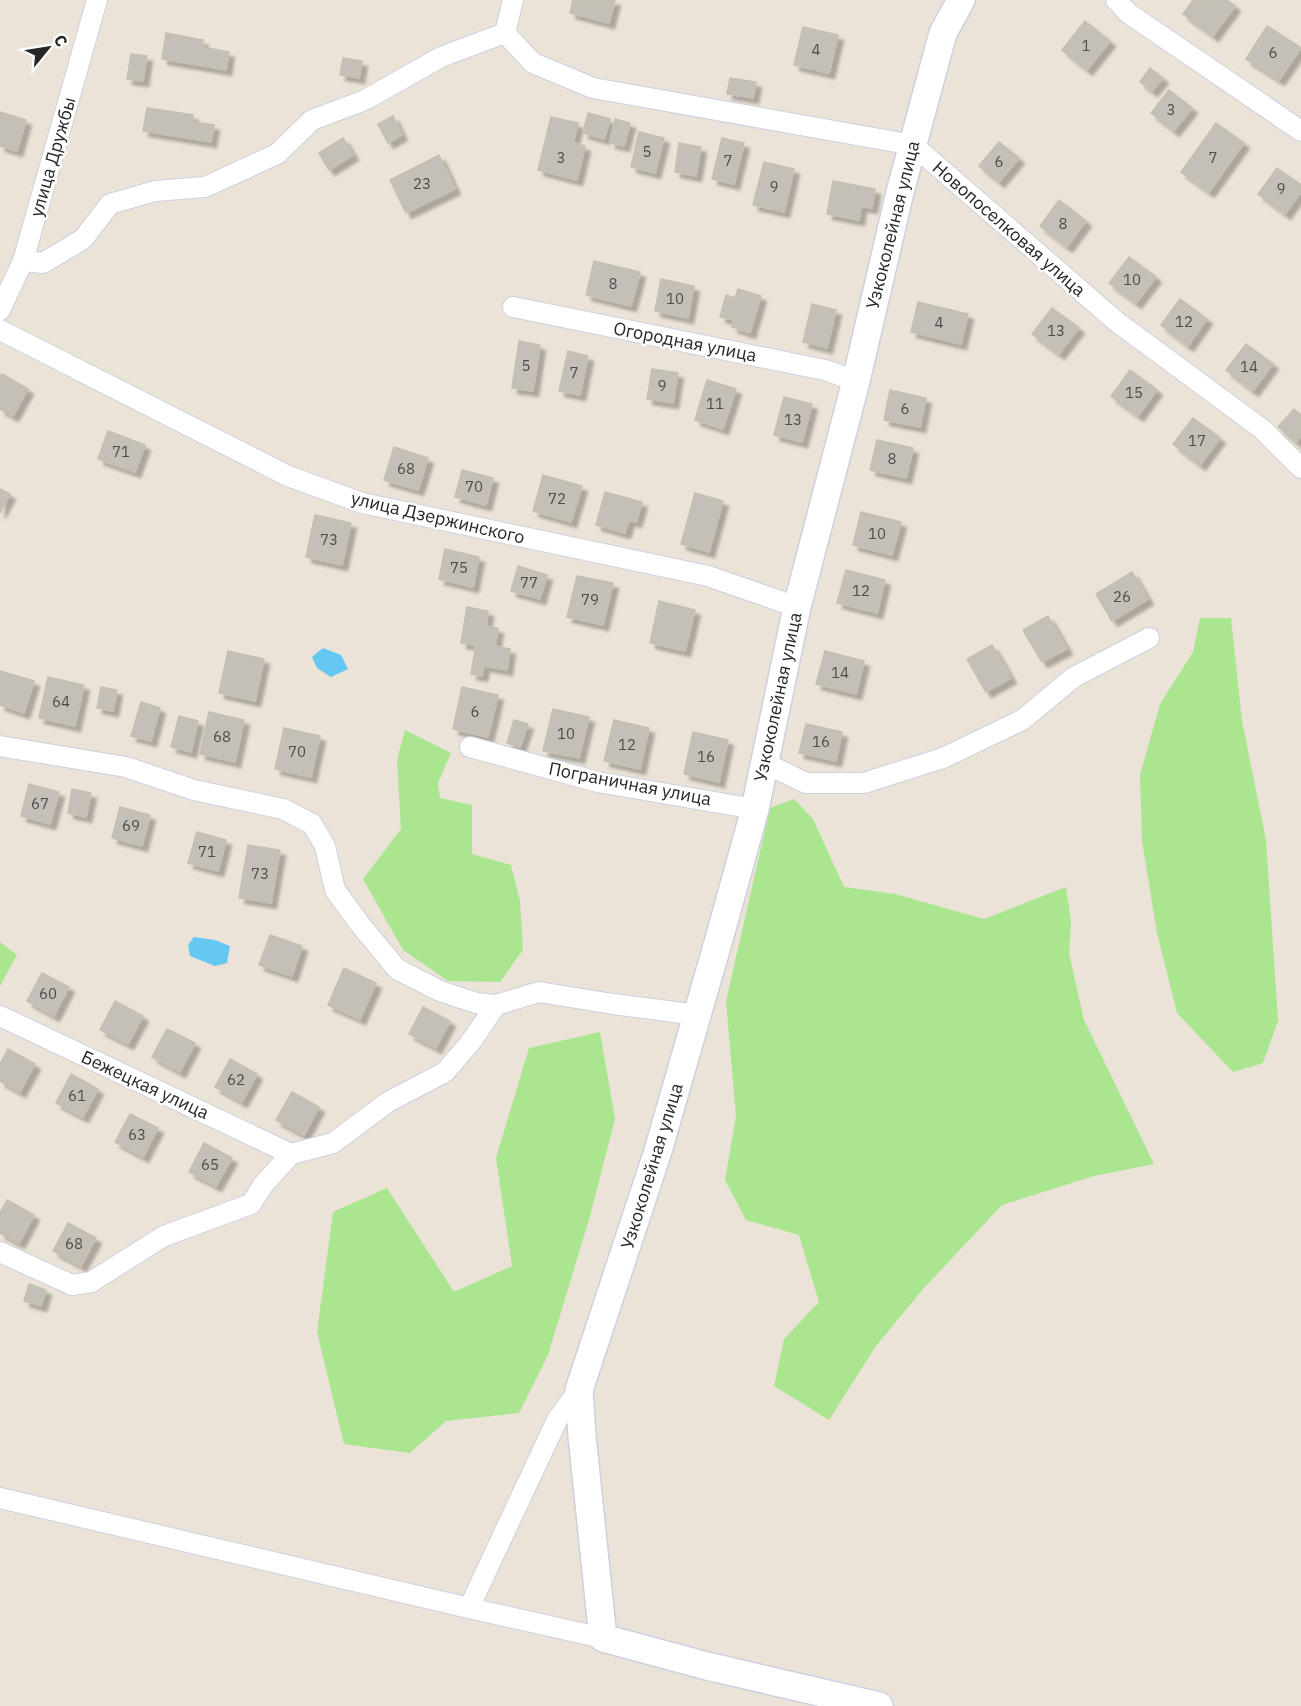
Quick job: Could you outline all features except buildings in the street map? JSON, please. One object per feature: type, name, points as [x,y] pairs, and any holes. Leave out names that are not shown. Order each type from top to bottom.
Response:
[{"type":"street","name":"улица Дружбы","points":[[0,310],[23,261],[97,0]]},
{"type":"street","points":[[505,33],[513,0]]},
{"type":"street","name":"Узкоколейная улица","points":[[579,1390],[658,1151],[755,809],[797,607],[856,381],[900,192],[943,33],[962,0]]},
{"type":"street","points":[[1116,0],[1128,13],[1301,131]]},
{"type":"street","points":[[23,261],[43,263],[83,239],[110,204],[155,191],[206,187],[277,154],[312,120],[365,100],[441,57],[505,33]]},
{"type":"street","points":[[505,33],[533,63],[593,87],[913,145]]},
{"type":"street","name":"Новопоселковая улица","points":[[913,145],[1117,322],[1262,429],[1301,468]]},
{"type":"street","name":"Огородная улица","points":[[513,307],[825,370],[856,381]]},
{"type":"street","name":"улица Дзержинского","points":[[0,330],[288,476],[362,503],[708,576],[797,607]]},
{"type":"street","points":[[765,763],[806,783],[864,783],[943,758],[1022,720],[1074,677],[1149,638]]},
{"type":"street","points":[[0,746],[126,767],[194,790],[283,809],[312,824],[325,846],[335,890],[359,923],[397,969],[440,991],[476,1003],[496,1005],[539,992],[698,1015]]},
{"type":"street","name":"Пограничная улица","points":[[470,747],[598,782],[755,809]]},
{"type":"street","points":[[0,1252],[72,1285],[91,1282],[164,1236],[251,1204],[262,1185],[291,1154],[333,1143],[388,1102],[445,1072],[470,1043],[496,1005]]},
{"type":"street","name":"Бежецкая улица","points":[[0,1016],[291,1154]]},
{"type":"street","points":[[468,1608],[557,1420],[579,1390]]},
{"type":"street","points":[[579,1390],[603,1638]]},
{"type":"street","points":[[0,1498],[603,1638],[707,1666],[879,1706]]},
{"type":"green space","points":[[1200,618],[1231,618],[1242,721],[1266,840],[1278,1021],[1263,1063],[1233,1072],[1177,1013],[1157,933],[1142,841],[1140,775],[1160,704],[1193,652]]},
{"type":"green space","points":[[405,730],[451,753],[438,783],[440,798],[472,805],[472,854],[511,865],[520,901],[523,950],[500,982],[448,981],[403,950],[363,879],[401,829],[397,760]]},
{"type":"green space","points":[[794,799],[813,819],[844,887],[895,894],[984,919],[1066,887],[1071,921],[1069,953],[1084,1020],[1154,1164],[1094,1176],[1002,1205],[923,1289],[876,1346],[829,1420],[774,1386],[784,1339],[819,1302],[799,1235],[746,1220],[725,1180],[736,1116],[726,1001],[770,808]]},
{"type":"green space","points":[[0,942],[17,955],[0,986]]},
{"type":"green space","points":[[600,1032],[615,1119],[590,1216],[548,1355],[519,1413],[446,1421],[410,1453],[344,1444],[317,1332],[333,1212],[387,1188],[454,1292],[512,1266],[496,1158],[529,1048]]},
{"type":"water","points":[[323,648],[341,655],[348,669],[331,677],[317,668],[312,657]]},
{"type":"water","points":[[194,937],[215,940],[230,946],[227,963],[215,966],[190,956],[188,945]]}]
